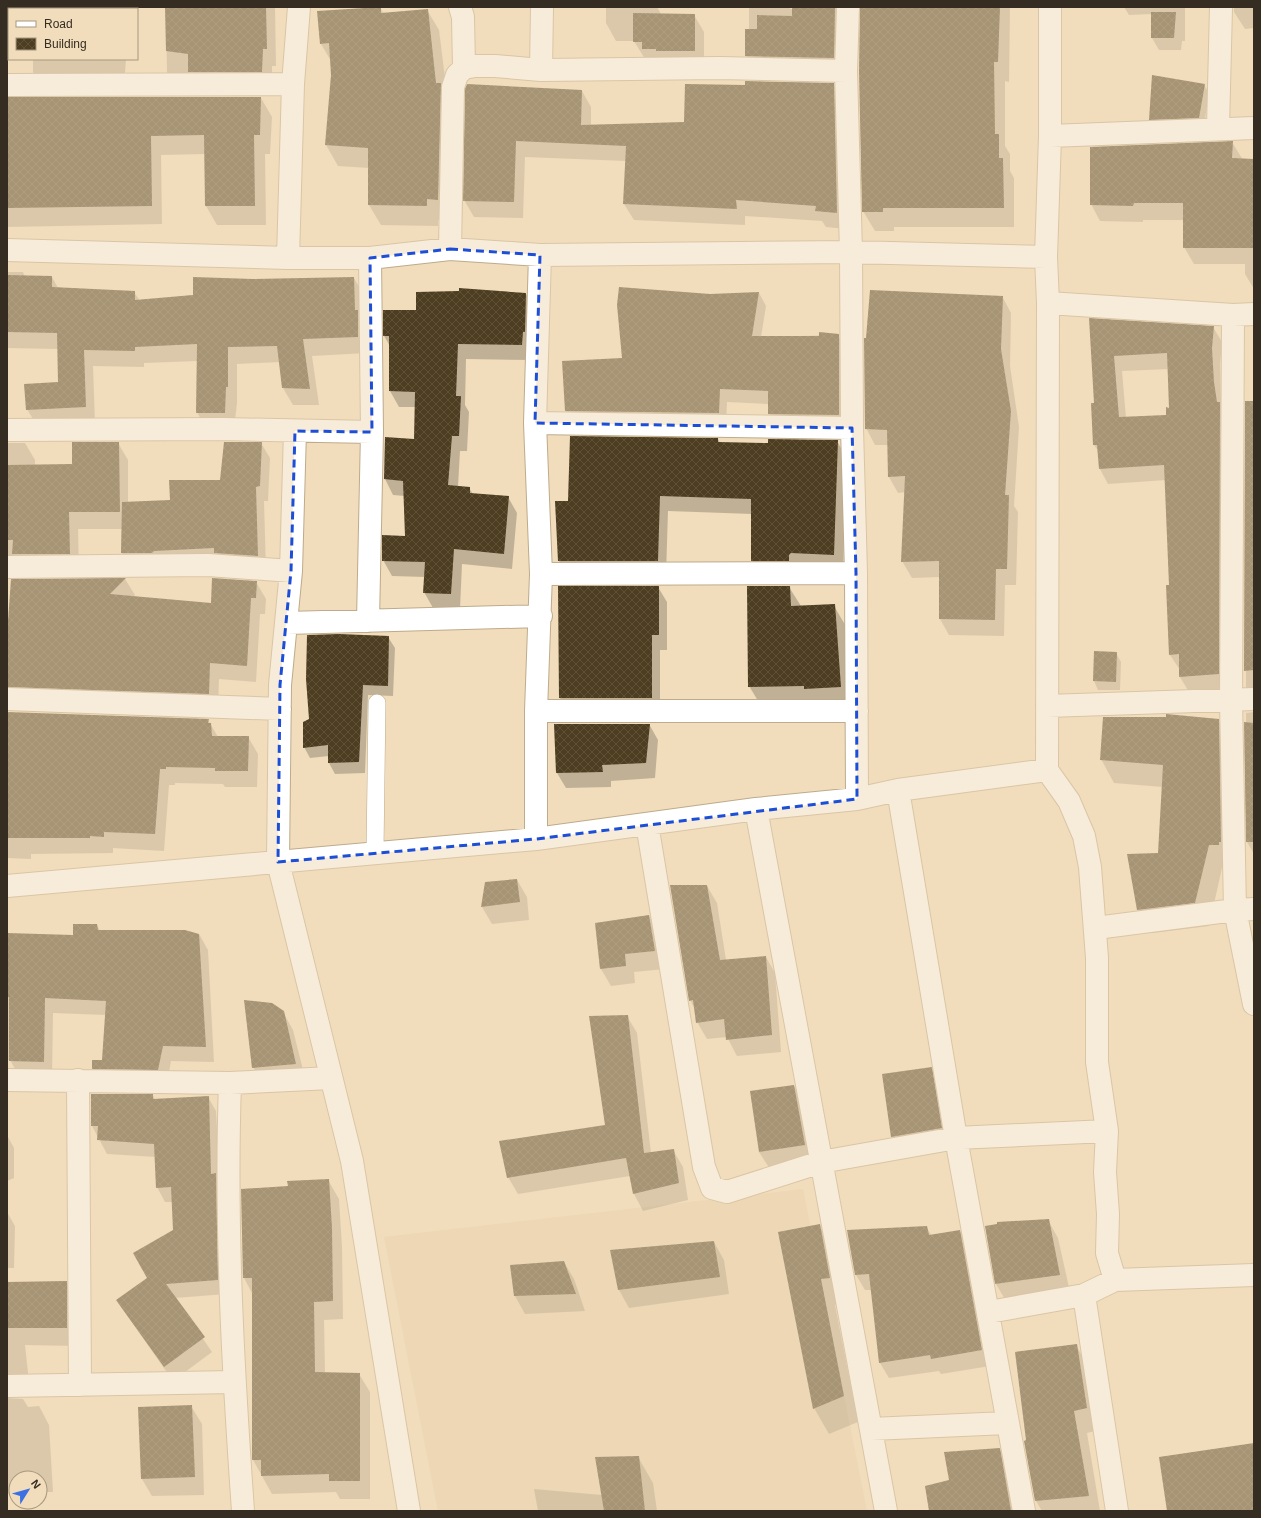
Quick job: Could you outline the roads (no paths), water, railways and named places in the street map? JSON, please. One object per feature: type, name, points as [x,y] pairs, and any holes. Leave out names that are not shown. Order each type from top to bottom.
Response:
[{"type":"street","points":[[288,258],[293,84],[299,7]]},
{"type":"street","points":[[460,7],[463,17],[464,68]]},
{"type":"street","points":[[541,70],[542,7]]},
{"type":"street","points":[[848,7],[846,71],[851,252],[852,428],[856,573],[857,799]]},
{"type":"street","points":[[1050,7],[1050,136],[1046,257],[1048,303],[1047,770],[1069,801],[1084,836],[1090,867],[1096,928],[1097,1062],[1107,1130],[1104,1172],[1108,1214],[1107,1254],[1115,1280]]},
{"type":"street","points":[[1218,128],[1221,7]]},
{"type":"street","points":[[450,249],[453,87],[457,75],[464,68],[475,66],[495,66],[541,70],[720,68],[846,71]]},
{"type":"street","points":[[7,85],[293,84]]},
{"type":"street","points":[[1050,136],[1218,128],[1254,128]]},
{"type":"street","points":[[7,250],[288,258],[370,258],[450,249],[540,255],[851,252],[1046,257]]},
{"type":"street","points":[[536,839],[536,711],[541,574],[536,423],[540,255]]},
{"type":"street","points":[[368,621],[372,432],[370,258]]},
{"type":"street","points":[[1048,303],[1232,315],[1254,314]]},
{"type":"street","points":[[1232,315],[1231,700],[1244,909],[1254,1004]]},
{"type":"street","points":[[536,423],[852,428]]},
{"type":"street","points":[[7,430],[372,432]]},
{"type":"street","points":[[295,431],[291,571],[280,685],[278,862],[352,1161],[409,1511]]},
{"type":"street","points":[[7,566],[208,564],[291,571]]},
{"type":"street","points":[[541,574],[856,573]]},
{"type":"street","points":[[287,623],[540,616]]},
{"type":"street","points":[[7,699],[280,709]]},
{"type":"street","points":[[1047,706],[1254,699]]},
{"type":"street","points":[[536,711],[857,711]]},
{"type":"street","points":[[7,886],[375,852],[536,839],[756,809],[857,799],[898,790],[1047,770]]},
{"type":"street","points":[[898,790],[956,1138],[989,1312],[1007,1423],[1024,1511]]},
{"type":"street","points":[[756,809],[886,1511]]},
{"type":"street","points":[[646,824],[704,1167],[712,1188],[727,1192],[821,1162],[956,1138],[1107,1130]]},
{"type":"street","points":[[1096,928],[1244,909]]},
{"type":"street","points":[[7,1080],[230,1083],[331,1078]]},
{"type":"street","points":[[78,1080],[80,1385]]},
{"type":"street","points":[[230,1083],[227,1162],[234,1382],[243,1511]]},
{"type":"street","points":[[989,1312],[1084,1295],[1115,1280],[1254,1275]]},
{"type":"street","points":[[1084,1295],[1117,1511]]},
{"type":"street","points":[[7,1386],[234,1382]]},
{"type":"street","points":[[871,1429],[1007,1423]]},
{"type":"lane","points":[[375,852],[377,703]]}]
